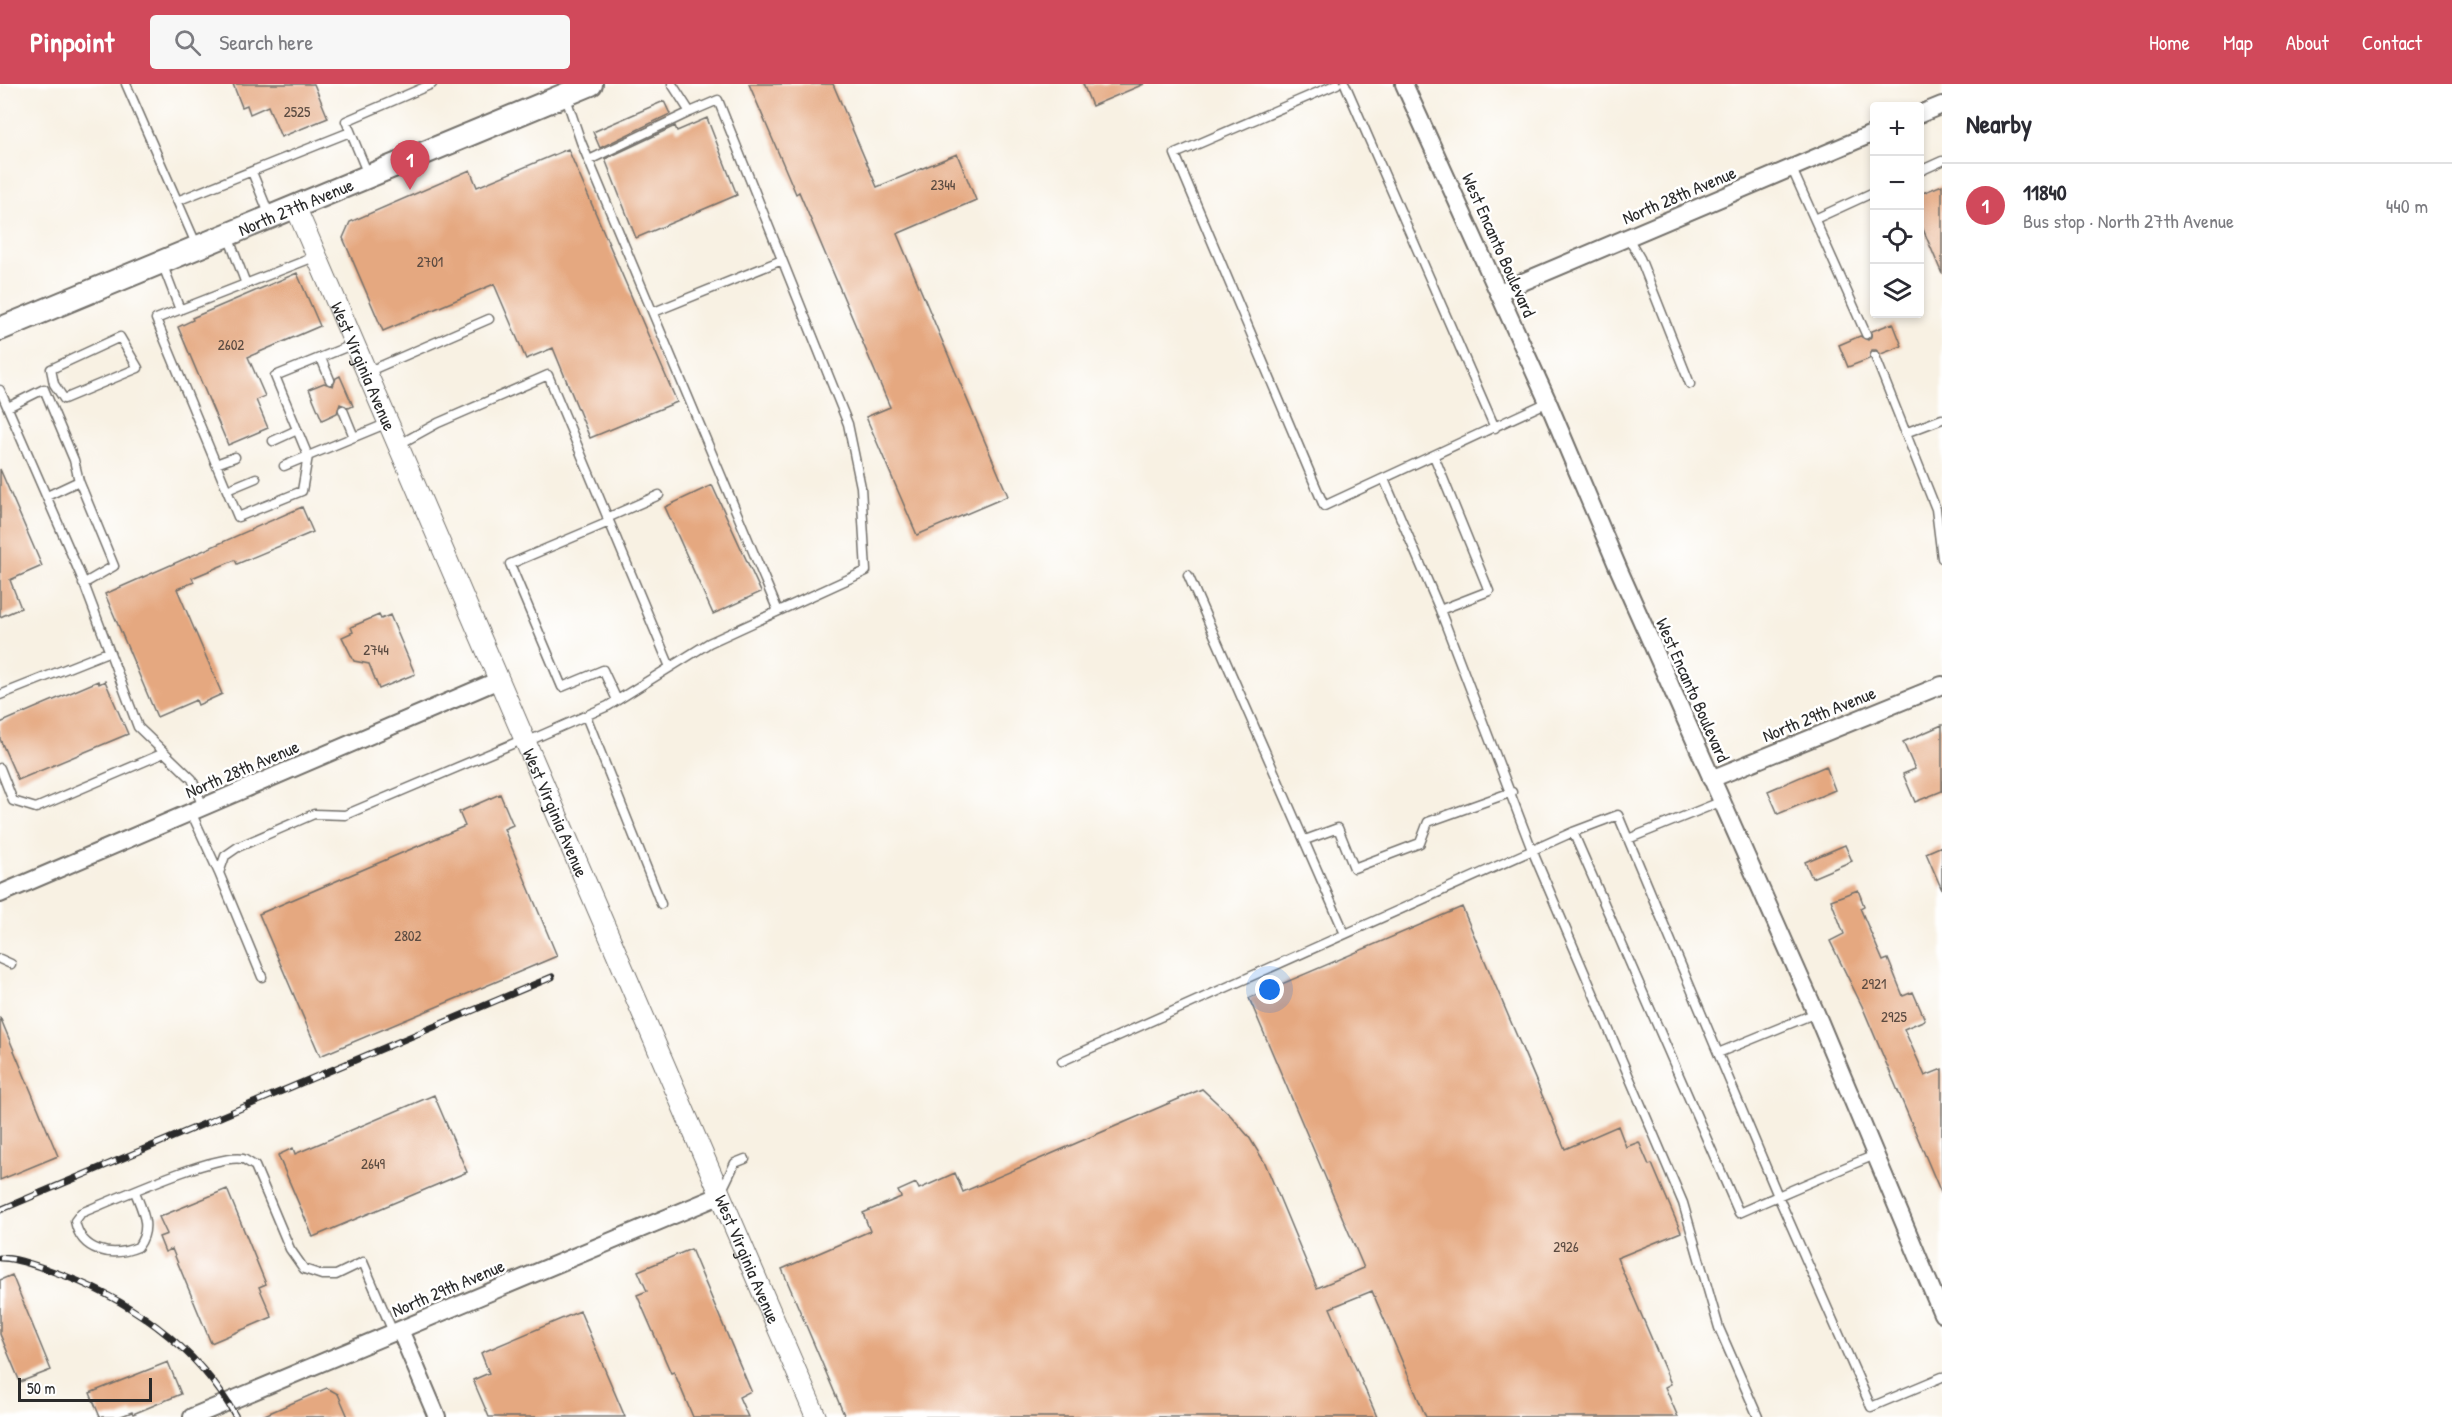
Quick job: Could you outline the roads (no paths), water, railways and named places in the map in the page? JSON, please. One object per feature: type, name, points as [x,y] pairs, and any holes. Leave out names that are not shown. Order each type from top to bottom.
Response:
[{"type":"main road","name":"North 27th Avenue","points":[[0,329],[591,84]]},
{"type":"street","name":"West Encanto Boulevard","points":[[1404,84],[1548,402],[1720,802],[1816,1013],[1942,1314]]},
{"type":"street","points":[[1924,112],[1942,105]]},
{"type":"street","name":"North 28th Avenue","points":[[1499,292],[1870,135]]},
{"type":"street","name":"West Virginia Avenue","points":[[296,208],[816,1417]]},
{"type":"street","name":"North 28th Avenue","points":[[0,894],[499,680]]},
{"type":"street","name":"North 29th Avenue","points":[[1711,779],[1942,685]]},
{"type":"street","name":"North 29th Avenue","points":[[192,1417],[719,1196]]},
{"type":"street","points":[[1926,1276],[1942,1269]]},
{"type":"street","points":[[396,1331],[437,1417]]},
{"type":"lane","points":[[126,84],[198,248]]},
{"type":"lane","points":[[369,177],[346,121],[432,84]]},
{"type":"lane","points":[[672,84],[690,112]]},
{"type":"lane","points":[[1337,84],[1175,154],[1324,506],[1548,402]]},
{"type":"lane","points":[[1344,84],[1495,428]]},
{"type":"lane","points":[[564,95],[589,160],[778,611]]},
{"type":"lane","points":[[219,873],[225,856],[238,847],[314,814],[345,815],[586,716],[709,643],[866,571],[861,487],[848,424],[718,100],[589,160]]},
{"type":"lane","points":[[177,201],[350,132]]},
{"type":"lane","points":[[1924,169],[1942,161]]},
{"type":"lane","points":[[1792,169],[1866,334]]},
{"type":"lane","points":[[252,172],[270,218]]},
{"type":"lane","points":[[1815,219],[1870,194]]},
{"type":"lane","points":[[228,236],[246,284]]},
{"type":"lane","points":[[1628,238],[1640,258],[1690,384]]},
{"type":"lane","points":[[317,256],[156,319],[238,517],[302,491],[308,456],[275,376],[354,344]]},
{"type":"lane","points":[[654,312],[782,260]]},
{"type":"lane","points":[[162,263],[180,310]]},
{"type":"lane","points":[[366,372],[489,319]]},
{"type":"lane","points":[[120,337],[138,368],[64,399],[54,384],[51,369],[120,337]]},
{"type":"lane","points":[[1875,356],[1936,509],[1942,558]]},
{"type":"lane","points":[[321,358],[330,380]]},
{"type":"lane","points":[[398,445],[438,423],[548,375],[670,667]]},
{"type":"lane","points":[[8,407],[54,384]]},
{"type":"lane","points":[[44,389],[114,566],[83,584]]},
{"type":"lane","points":[[0,390],[47,496],[138,727],[192,779],[197,810],[219,873],[262,977]]},
{"type":"lane","points":[[343,410],[354,437]]},
{"type":"lane","points":[[1905,433],[1942,418]]},
{"type":"lane","points":[[284,466],[388,423]]},
{"type":"lane","points":[[273,441],[297,430]]},
{"type":"lane","points":[[216,464],[235,456]]},
{"type":"lane","points":[[1434,456],[1489,591],[1440,610]]},
{"type":"lane","points":[[227,490],[256,478]]},
{"type":"lane","points":[[1384,478],[1440,610],[1512,792],[1532,850],[1683,1203],[1719,1328],[1758,1417]]},
{"type":"lane","points":[[47,496],[79,481]]},
{"type":"lane","points":[[616,700],[603,670],[562,687],[510,564],[659,495]]},
{"type":"lane","points":[[1188,575],[1345,934]]},
{"type":"lane","points":[[0,695],[108,652]]},
{"type":"lane","points":[[586,716],[661,904]]},
{"type":"lane","points":[[0,768],[14,801],[36,808],[164,753]]},
{"type":"lane","points":[[1305,840],[1338,828],[1354,868],[1420,843],[1428,822],[1512,792]]},
{"type":"lane","points":[[1628,839],[1720,802]]},
{"type":"lane","points":[[1062,1061],[1532,850],[1618,815],[1778,1196],[1871,1407],[1942,1377]]},
{"type":"lane","points":[[1574,832],[1739,1213],[1875,1155]]},
{"type":"lane","points":[[0,959],[11,964]]},
{"type":"lane","points":[[1718,1053],[1816,1013]]},
{"type":"lane","points":[[135,1192],[146,1219],[147,1231],[138,1247],[112,1254],[90,1245],[78,1235],[75,1221],[81,1213],[211,1162],[243,1159],[255,1166],[290,1249],[304,1269],[322,1275],[336,1275],[363,1262],[396,1331]]},
{"type":"lane","points":[[719,1196],[735,1163],[745,1159]]},
{"type":"railway","points":[[0,1210],[552,977]]},
{"type":"railway","points":[[0,1258],[25,1262],[49,1270],[105,1294],[131,1309],[156,1326],[201,1367],[220,1391],[236,1417]]},
{"type":"place","name":"11840","points":[[410,190]]}]
